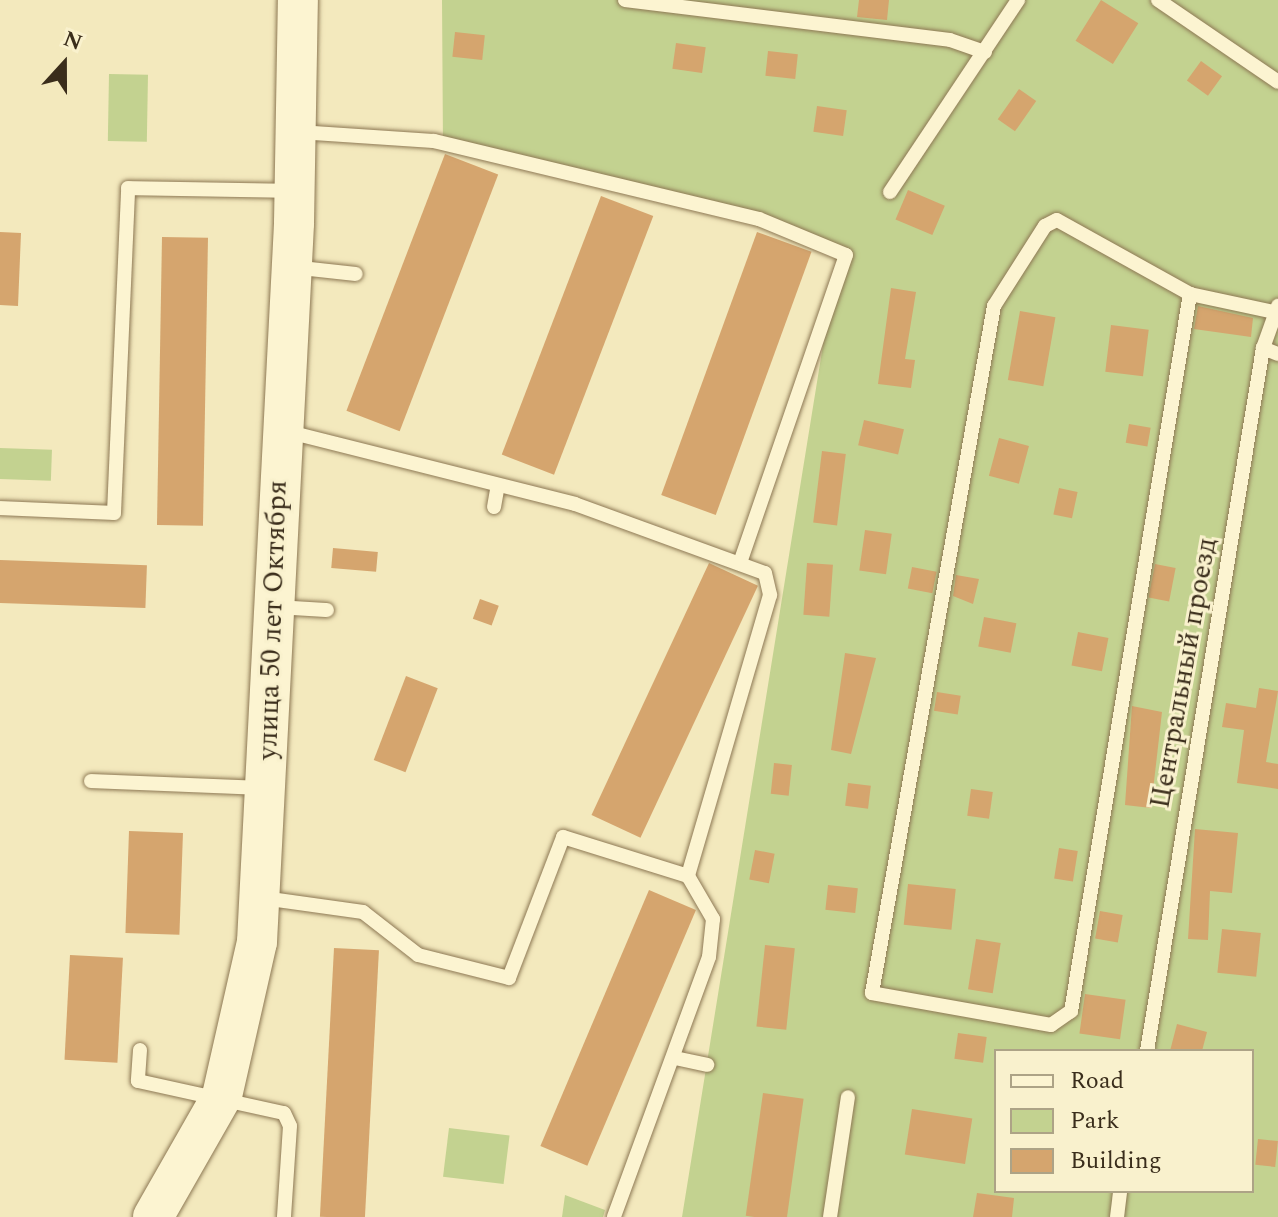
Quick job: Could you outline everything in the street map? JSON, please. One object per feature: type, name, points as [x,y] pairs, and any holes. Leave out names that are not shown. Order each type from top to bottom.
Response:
[{"type":"street","name":"улица 50 лет Октября","points":[[165,1213],[222,1096],[250,995],[262,898],[280,430],[298,132],[298,0]]},
{"type":"lane","points":[[625,0],[950,40],[985,52]]},
{"type":"lane","points":[[890,192],[1018,0]]},
{"type":"lane","points":[[1158,0],[1278,82]]},
{"type":"lane","points":[[298,132],[434,141],[759,219],[846,255],[740,562]]},
{"type":"lane","points":[[0,508],[114,513],[128,188],[294,192]]},
{"type":"lane","points":[[1190,294],[1071,1011],[1051,1025],[872,993],[994,306],[1045,226],[1057,220],[1190,294],[1276,309]]},
{"type":"lane","points":[[292,267],[356,274]]},
{"type":"lane","name":"Центральный проезд","points":[[1147,1049],[1263,348],[1276,309]]},
{"type":"lane","points":[[1263,348],[1278,354]]},
{"type":"lane","points":[[280,430],[498,485],[740,562],[765,573],[770,595],[688,876]]},
{"type":"lane","points":[[494,507],[498,485]]},
{"type":"lane","points":[[273,607],[327,610]]},
{"type":"lane","points":[[91,781],[266,788]]},
{"type":"lane","points":[[262,898],[363,912],[418,955],[509,978],[563,837],[688,876],[713,919],[675,1058],[614,1217]]},
{"type":"lane","points":[[140,1050],[138,1081],[222,1096],[284,1113],[290,1126],[284,1217]]},
{"type":"lane","points":[[675,1058],[707,1065]]},
{"type":"lane","points":[[830,1217],[848,1097]]},
{"type":"lane","points":[[1117,1217],[1120,1193]]},
{"type":"green space","points":[[442,0],[1278,0],[1278,1217],[682,1217],[839,246],[443,148]]},
{"type":"green space","points":[[109,74],[148,75],[147,142],[108,141]]},
{"type":"green space","points":[[0,448],[52,450],[51,481],[0,479]]},
{"type":"green space","points":[[449,1128],[510,1135],[504,1184],[443,1177]]},
{"type":"green space","points":[[565,1195],[605,1210],[603,1217],[562,1217]]},
{"type":"building","points":[[859,0],[889,0],[887,20],[857,17]]},
{"type":"building","points":[[1101,0],[1138,23],[1113,64],[1076,41]]},
{"type":"building","points":[[455,32],[485,35],[482,60],[452,57]]},
{"type":"building","points":[[676,43],[706,47],[702,73],[672,69]]},
{"type":"building","points":[[768,51],[798,54],[795,79],[765,76]]},
{"type":"building","points":[[1201,61],[1222,76],[1208,96],[1187,80]]},
{"type":"building","points":[[1019,89],[1036,101],[1015,131],[998,119]]},
{"type":"building","points":[[817,106],[847,110],[843,136],[813,132]]},
{"type":"building","points":[[445,154],[498,174],[400,431],[346,411]]},
{"type":"building","points":[[908,190],[945,206],[932,235],[895,219]]},
{"type":"building","points":[[601,196],[653,216],[554,475],[502,455]]},
{"type":"building","points":[[0,232],[21,233],[18,306],[0,305]]},
{"type":"building","points":[[757,232],[812,252],[716,515],[661,495]]},
{"type":"building","points":[[162,237],[208,238],[203,526],[157,525]]},
{"type":"building","points":[[891,288],[916,292],[905,359],[915,360],[911,388],[878,384]]},
{"type":"building","points":[[1198,306],[1253,318],[1251,337],[1194,329]]},
{"type":"building","points":[[1020,311],[1055,317],[1043,386],[1008,380]]},
{"type":"building","points":[[1111,325],[1149,330],[1143,376],[1105,372]]},
{"type":"building","points":[[864,420],[904,429],[898,455],[858,445]]},
{"type":"building","points":[[1129,424],[1151,428],[1147,447],[1126,443]]},
{"type":"building","points":[[999,438],[1029,446],[1019,484],[989,476]]},
{"type":"building","points":[[822,451],[846,454],[837,525],[813,522]]},
{"type":"building","points":[[1059,488],[1078,492],[1072,518],[1053,514]]},
{"type":"building","points":[[865,530],[892,534],[886,574],[859,571]]},
{"type":"building","points":[[333,548],[378,552],[376,572],[331,568]]},
{"type":"building","points":[[0,560],[147,565],[145,608],[0,603]]},
{"type":"building","points":[[709,563],[758,586],[640,838],[592,815]]},
{"type":"building","points":[[807,563],[833,565],[829,617],[803,615]]},
{"type":"building","points":[[1155,564],[1176,568],[1169,601],[1149,597]]},
{"type":"building","points":[[912,567],[937,572],[932,593],[908,589]]},
{"type":"building","points":[[956,575],[979,579],[973,604],[953,596]]},
{"type":"building","points":[[480,599],[499,606],[492,626],[473,619]]},
{"type":"building","points":[[984,617],[1016,623],[1011,653],[978,646]]},
{"type":"building","points":[[1078,632],[1108,638],[1102,671],[1072,665]]},
{"type":"building","points":[[845,653],[876,658],[851,754],[831,750]]},
{"type":"building","points":[[406,676],[438,688],[405,772],[374,760]]},
{"type":"building","points":[[1259,688],[1278,691],[1266,762],[1278,764],[1278,789],[1237,783],[1244,730],[1222,727],[1226,703],[1256,708]]},
{"type":"building","points":[[937,692],[961,696],[958,715],[934,711]]},
{"type":"building","points":[[1132,706],[1162,712],[1151,808],[1125,805]]},
{"type":"building","points":[[774,763],[792,765],[789,796],[771,794]]},
{"type":"building","points":[[848,783],[871,786],[868,809],[845,806]]},
{"type":"building","points":[[971,789],[993,792],[989,819],[967,816]]},
{"type":"building","points":[[1195,829],[1238,833],[1232,893],[1210,891],[1208,940],[1188,939]]},
{"type":"building","points":[[129,831],[183,833],[179,935],[125,933]]},
{"type":"building","points":[[1059,848],[1078,851],[1073,882],[1054,879]]},
{"type":"building","points":[[755,850],[775,854],[769,883],[749,879]]},
{"type":"building","points":[[908,884],[956,889],[951,930],[904,925]]},
{"type":"building","points":[[828,885],[858,888],[855,913],[825,910]]},
{"type":"building","points":[[649,890],[696,910],[587,1166],[540,1146]]},
{"type":"building","points":[[1100,911],[1123,915],[1118,943],[1095,939]]},
{"type":"building","points":[[1222,929],[1261,933],[1256,977],[1217,973]]},
{"type":"building","points":[[976,939],[1001,943],[993,993],[968,989]]},
{"type":"building","points":[[765,945],[795,948],[786,1030],[756,1027]]},
{"type":"building","points":[[334,948],[379,950],[365,1217],[320,1217]]},
{"type":"building","points":[[70,955],[123,958],[117,1063],[65,1060]]},
{"type":"building","points":[[1085,994],[1126,1000],[1120,1039],[1079,1034]]},
{"type":"building","points":[[1177,1024],[1207,1032],[1203,1049],[1171,1049]]},
{"type":"building","points":[[958,1033],[987,1037],[983,1063],[954,1059]]},
{"type":"building","points":[[763,1093],[804,1099],[787,1217],[746,1216]]},
{"type":"building","points":[[912,1109],[972,1119],[965,1164],[905,1154]]},
{"type":"building","points":[[1258,1139],[1278,1141],[1275,1167],[1255,1165]]},
{"type":"building","points":[[977,1193],[1014,1198],[1012,1217],[973,1217]]}]
